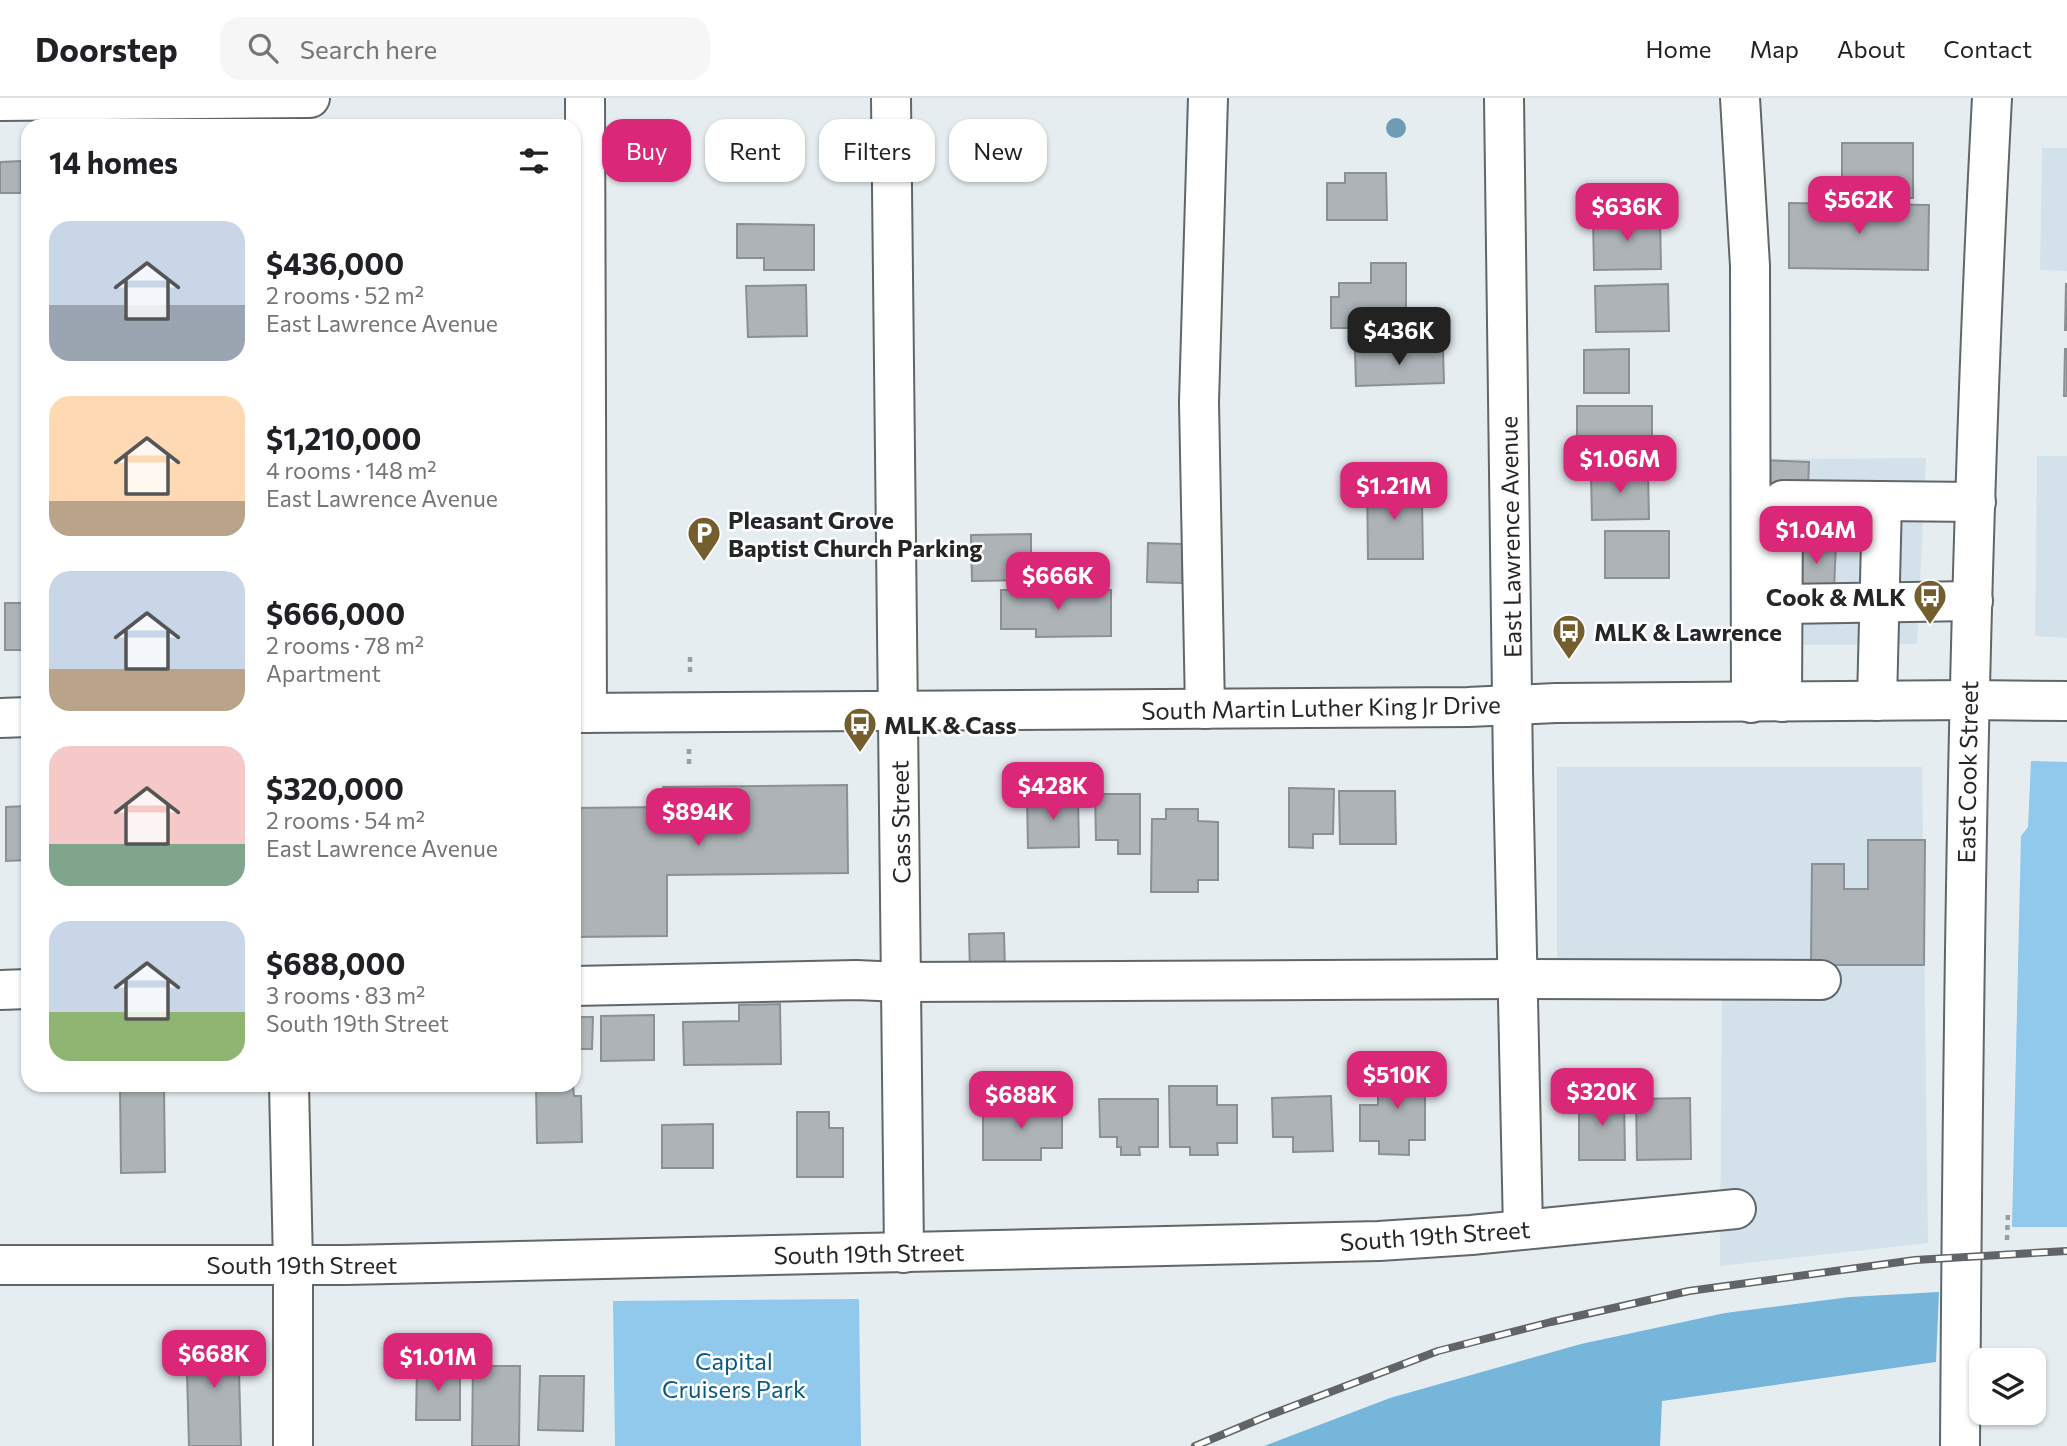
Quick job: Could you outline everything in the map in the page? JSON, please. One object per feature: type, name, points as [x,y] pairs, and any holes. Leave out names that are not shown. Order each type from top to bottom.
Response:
[{"type":"street","points":[[276,98],[276,119]]},
{"type":"street","points":[[0,101],[310,98]]},
{"type":"street","points":[[581,590],[585,98]]},
{"type":"street","name":"Cass Street","points":[[891,98],[904,1253]]},
{"type":"street","points":[[1205,709],[1199,402],[1208,98]]},
{"type":"street","name":"East Lawrence Avenue","points":[[1504,98],[1523,1229]]},
{"type":"street","points":[[1740,98],[1750,266],[1766,702]]},
{"type":"street","name":"East Cook Street","points":[[1960,1446],[1963,974],[1969,700],[1992,98]]},
{"type":"street","points":[[1766,702],[1783,604],[1783,500],[1976,502]]},
{"type":"street","points":[[1877,701],[1882,501]]},
{"type":"street","points":[[1783,604],[1973,601]]},
{"type":"street","name":"South Martin Luther King Jr Drive","points":[[581,713],[2067,701]]},
{"type":"street","points":[[0,718],[21,717]]},
{"type":"street","points":[[581,986],[856,980],[1821,980]]},
{"type":"street","points":[[0,990],[21,989]]},
{"type":"street","points":[[289,1092],[293,1446]]},
{"type":"street","name":"South 19th Street","points":[[0,1265],[293,1264],[1380,1241],[1736,1209]]},
{"type":"path","points":[[690,657],[690,677]]},
{"type":"path","points":[[690,744],[690,767]]},
{"type":"path","points":[[2007,1240],[2008,1211]]},
{"type":"shaded area","points":[[2042,148],[2067,148],[2067,271],[2040,270]]},
{"type":"shaded area","points":[[2037,456],[2067,456],[2067,638],[2035,636]]},
{"type":"shaded area","points":[[1926,458],[1917,644],[1760,645],[1757,459]]},
{"type":"shaded area","points":[[1557,767],[1922,767],[1928,1243],[1720,1266],[1722,968],[1557,969]]},
{"type":"shaded area","points":[[1939,1292],[1936,1362],[1662,1401],[1660,1446],[1264,1446],[1390,1398],[1581,1344],[1725,1313],[1850,1297]]},
{"type":"green space","points":[[2031,761],[2067,762],[2067,1227],[2012,1227],[2021,836],[2028,827]]},
{"type":"green space","name":"Capital Cruisers Park","points":[[859,1299],[861,1446],[615,1446],[613,1301]]},
{"type":"building","points":[[1842,143],[1913,143],[1913,198],[1842,198]]},
{"type":"building","points":[[21,161],[21,193],[0,193],[0,162]]},
{"type":"building","points":[[1345,173],[1386,173],[1387,220],[1327,220],[1327,183],[1345,183]]},
{"type":"building","points":[[1789,203],[1929,205],[1928,270],[1789,268]]},
{"type":"building","points":[[1660,216],[1661,269],[1594,270],[1593,217]]},
{"type":"building","points":[[737,224],[814,225],[814,270],[764,270],[764,258],[737,258]]},
{"type":"building","points":[[1371,263],[1406,263],[1406,328],[1331,328],[1331,297],[1339,297],[1339,283],[1371,283]]},
{"type":"building","points":[[1668,284],[1669,331],[1596,332],[1595,286]]},
{"type":"building","points":[[2066,284],[2067,330],[2065,330]]},
{"type":"building","points":[[806,285],[807,336],[748,337],[746,286]]},
{"type":"building","points":[[1443,349],[1444,383],[1356,386],[1355,351]]},
{"type":"building","points":[[1629,349],[1629,393],[1584,393],[1584,350]]},
{"type":"building","points":[[2067,349],[2067,396],[2064,396]]},
{"type":"building","points":[[1577,406],[1652,406],[1652,450],[1577,450]]},
{"type":"building","points":[[1761,460],[1809,462],[1808,488],[1760,487]]},
{"type":"building","points":[[1591,471],[1648,471],[1649,519],[1592,520]]},
{"type":"building","points":[[1367,482],[1410,482],[1410,501],[1422,501],[1423,559],[1368,559]]},
{"type":"building","points":[[1605,531],[1669,531],[1669,578],[1605,578]]},
{"type":"building","points":[[1031,534],[1031,580],[972,581],[971,535]]},
{"type":"building","points":[[1799,542],[1836,543],[1834,590],[1797,589]]},
{"type":"building","points":[[1148,543],[1182,544],[1182,583],[1147,582]]},
{"type":"building","points":[[1001,590],[1111,590],[1111,636],[1036,637],[1036,629],[1001,629]]},
{"type":"building","points":[[5,603],[21,603],[21,650],[5,650]]},
{"type":"building","points":[[847,785],[848,873],[667,875],[667,936],[581,937],[581,808],[663,807],[663,787]]},
{"type":"building","points":[[1289,788],[1334,789],[1333,834],[1313,834],[1313,848],[1289,847]]},
{"type":"building","points":[[1339,791],[1395,791],[1396,844],[1340,844]]},
{"type":"building","points":[[1095,794],[1140,794],[1140,854],[1118,854],[1118,840],[1096,840]]},
{"type":"building","points":[[1078,797],[1079,847],[1028,848],[1027,798]]},
{"type":"building","points":[[21,806],[21,860],[6,861],[6,807]]},
{"type":"building","points":[[1166,809],[1198,809],[1198,821],[1218,822],[1218,880],[1198,880],[1198,892],[1151,892],[1152,819],[1166,819]]},
{"type":"building","points":[[1868,840],[1925,840],[1924,965],[1811,965],[1812,864],[1844,864],[1844,889],[1868,889]]},
{"type":"building","points":[[1004,933],[1005,971],[970,972],[969,934]]},
{"type":"building","points":[[780,1004],[781,1064],[684,1065],[683,1022],[739,1021],[739,1005]]},
{"type":"building","points":[[654,1015],[654,1060],[601,1061],[601,1016]]},
{"type":"building","points":[[581,1017],[593,1017],[592,1049],[581,1049]]},
{"type":"building","points":[[1395,1065],[1425,1065],[1425,1140],[1409,1140],[1409,1155],[1379,1154],[1379,1141],[1360,1141],[1360,1105],[1378,1105],[1378,1074],[1395,1074]]},
{"type":"building","points":[[1169,1086],[1217,1086],[1217,1105],[1237,1105],[1237,1143],[1217,1143],[1218,1155],[1190,1155],[1190,1147],[1170,1147]]},
{"type":"building","points":[[120,1092],[164,1092],[165,1172],[121,1173]]},
{"type":"building","points":[[536,1092],[574,1092],[574,1096],[581,1096],[582,1142],[537,1143]]},
{"type":"building","points":[[1331,1096],[1333,1151],[1293,1152],[1293,1137],[1273,1137],[1272,1098]]},
{"type":"building","points":[[1579,1096],[1624,1096],[1625,1160],[1579,1160]]},
{"type":"building","points":[[1690,1098],[1691,1159],[1637,1160],[1636,1099]]},
{"type":"building","points":[[1099,1099],[1158,1099],[1158,1147],[1139,1147],[1140,1155],[1121,1155],[1121,1147],[1117,1147],[1117,1137],[1100,1137]]},
{"type":"building","points":[[983,1104],[1062,1104],[1062,1148],[1041,1148],[1041,1160],[983,1160]]},
{"type":"building","points":[[797,1112],[829,1112],[829,1128],[843,1128],[843,1177],[797,1177]]},
{"type":"building","points":[[713,1124],[713,1168],[662,1168],[662,1125]]},
{"type":"building","points":[[238,1333],[241,1446],[189,1446],[186,1335]]},
{"type":"building","points":[[417,1365],[460,1366],[460,1420],[416,1420]]},
{"type":"building","points":[[473,1366],[520,1366],[519,1446],[472,1446]]},
{"type":"building","points":[[540,1376],[584,1376],[583,1431],[538,1430]]},
{"type":"railway","points":[[1195,1446],[1438,1351],[1689,1291],[1915,1260],[2067,1251]]},
{"type":"place","name":"Pleasant Grove Baptist Church Parking","points":[[704,563]]},
{"type":"place","name":"Cook & MLK","points":[[1930,626]]},
{"type":"place","name":"MLK & Lawrence","points":[[1569,661]]},
{"type":"place","name":"MLK & Cass","points":[[860,754]]}]
